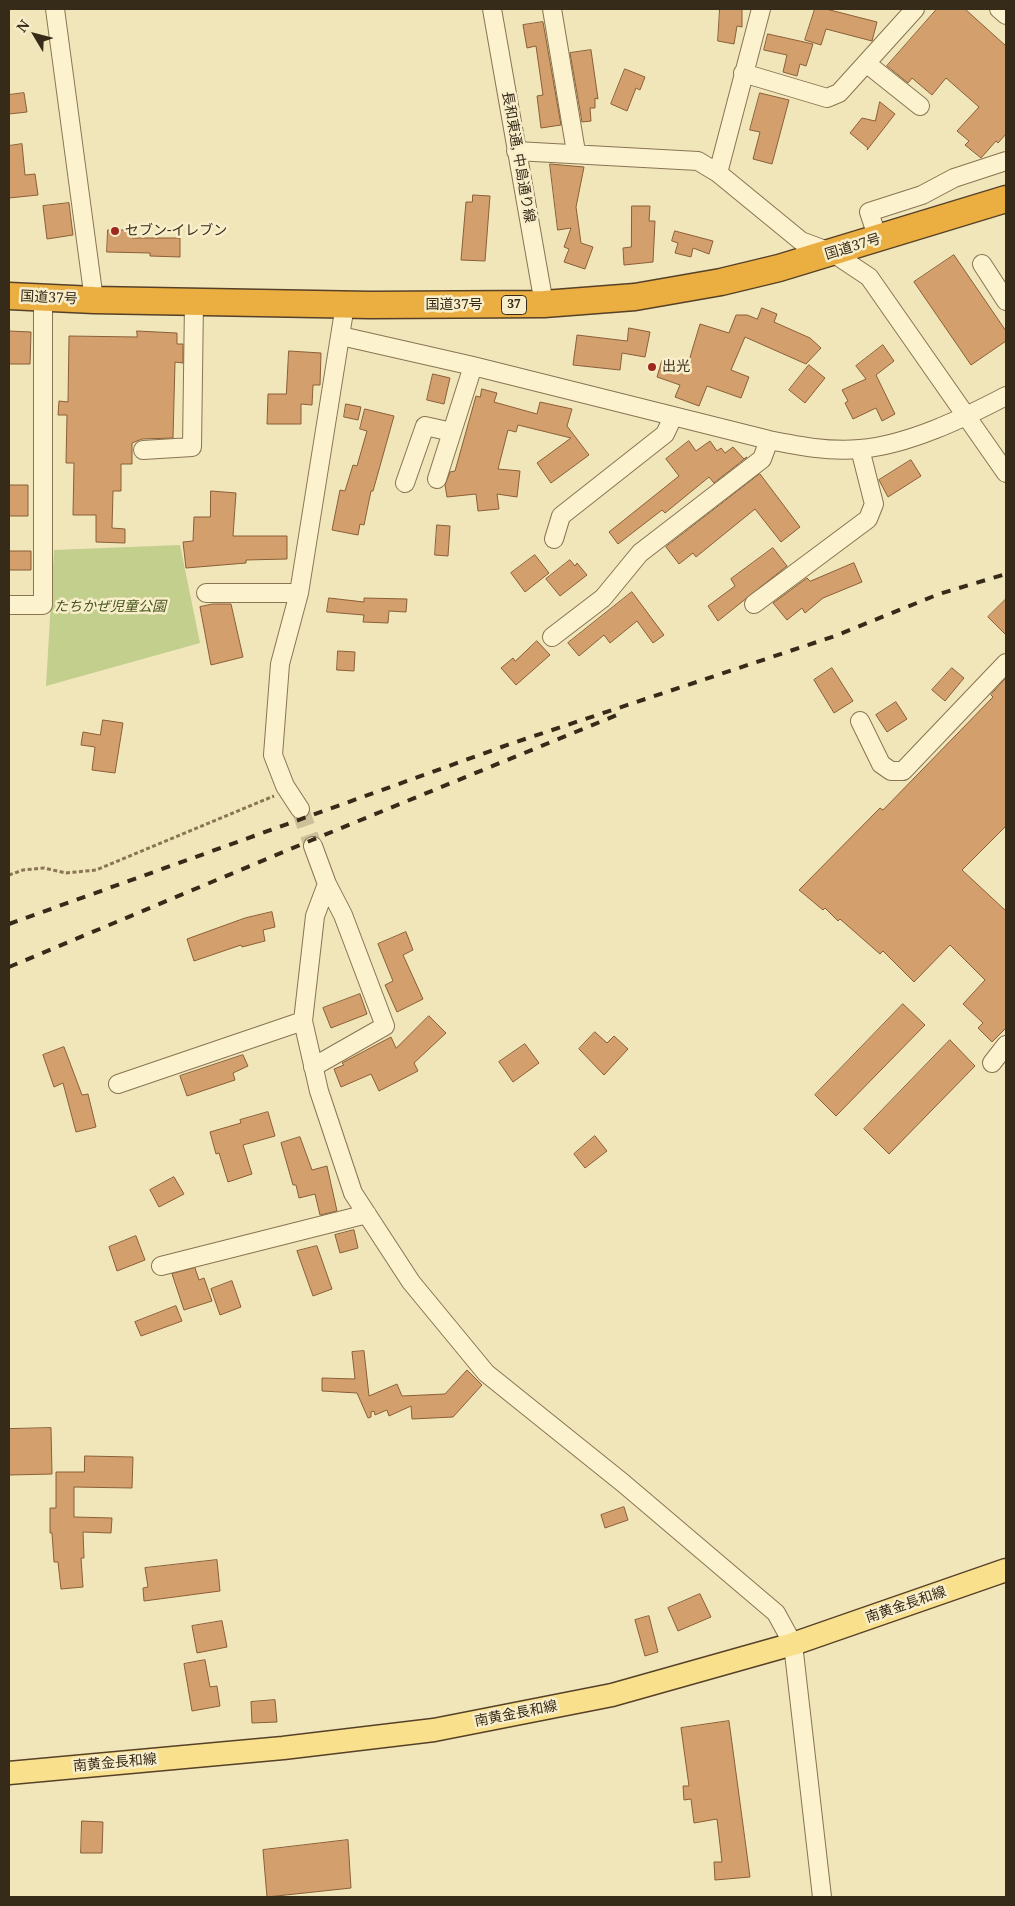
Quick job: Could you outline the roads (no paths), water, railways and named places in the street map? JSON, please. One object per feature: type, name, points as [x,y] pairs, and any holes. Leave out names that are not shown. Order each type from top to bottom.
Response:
[{"type":"highway","name":"国道37号","points":[[9,296],[94,300],[345,305],[544,304],[634,297],[712,284],[833,253],[1006,199]]},
{"type":"main road","name":"南黄金長和線","points":[[9,1773],[283,1748],[434,1730],[612,1694],[793,1644],[1006,1570]]},
{"type":"street","points":[[55,9],[94,300]]},
{"type":"street","name":"長和東通, 中島通り線","points":[[492,9],[544,304]]},
{"type":"street","points":[[552,9],[576,152]]},
{"type":"street","points":[[718,173],[761,9]]},
{"type":"street","points":[[743,73],[827,98],[839,93],[915,9]]},
{"type":"street","points":[[999,9],[1006,15]]},
{"type":"street","points":[[866,63],[920,106]]},
{"type":"street","points":[[516,151],[576,152],[698,161],[718,173],[801,241],[833,253],[869,277],[1006,473]]},
{"type":"street","points":[[878,239],[869,212],[922,195],[954,178],[1006,161]]},
{"type":"street","points":[[982,264],[1006,301]]},
{"type":"street","points":[[9,605],[43,605],[43,297]]},
{"type":"street","points":[[143,450],[192,447],[194,302]]},
{"type":"street","points":[[300,809],[285,786],[273,755],[278,682],[280,664],[299,593],[345,305]]},
{"type":"street","points":[[341,336],[473,366],[672,417],[769,440],[817,449],[860,449],[916,435],[966,417],[1005,399]]},
{"type":"street","points":[[437,479],[473,366]]},
{"type":"street","points":[[554,538],[561,516],[666,434],[672,417]]},
{"type":"street","points":[[405,482],[425,426],[452,432]]},
{"type":"street","points":[[552,637],[603,598],[640,554],[762,459],[769,440]]},
{"type":"street","points":[[754,604],[868,519],[874,504],[860,449]]},
{"type":"street","points":[[206,593],[299,593]]},
{"type":"street","points":[[860,721],[881,764],[891,771],[903,771],[1006,663]]},
{"type":"street","points":[[313,846],[327,884],[343,915],[385,1026],[313,1067]]},
{"type":"street","points":[[327,884],[315,916],[303,1021],[313,1067],[353,1193],[411,1282],[486,1373],[622,1483],[776,1613],[793,1644],[822,1897]]},
{"type":"street","points":[[118,1084],[303,1021]]},
{"type":"street","points":[[992,1063],[1006,1045]]},
{"type":"street","points":[[161,1266],[367,1214]]},
{"type":"tunnel","points":[[300,809],[313,846]]},
{"type":"railway","points":[[9,924],[510,744],[835,636],[939,594],[1006,574]]},
{"type":"railway","points":[[9,967],[617,715]]},
{"type":"place","name":"セブン-イレブン","points":[[115,231]]},
{"type":"place","name":"出光","points":[[652,367]]},
{"type":"park label","name":"たちかぜ児童公園","points":[[110,607]]}]
